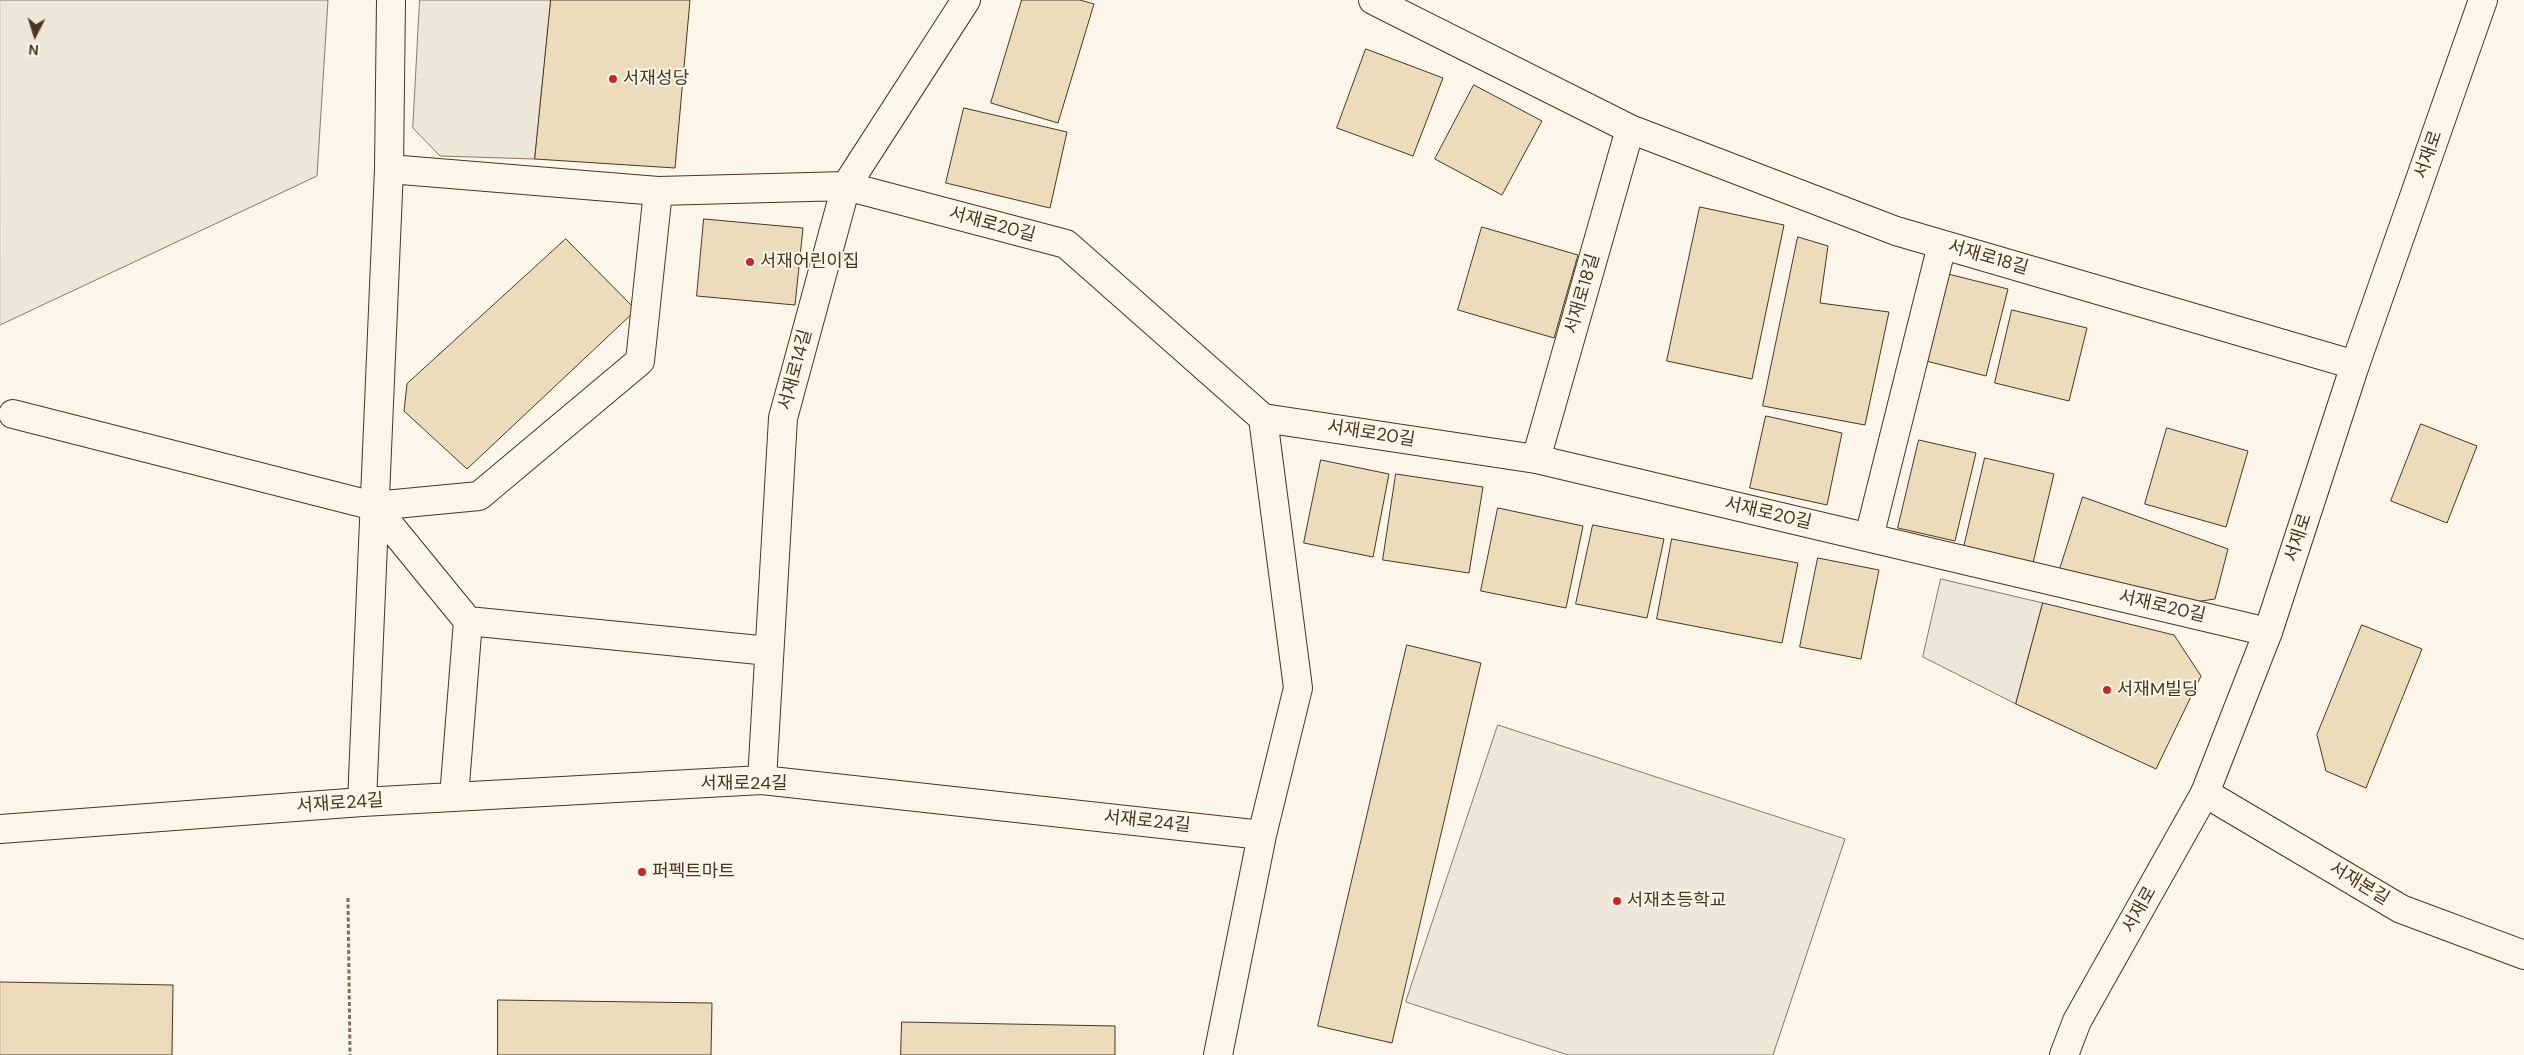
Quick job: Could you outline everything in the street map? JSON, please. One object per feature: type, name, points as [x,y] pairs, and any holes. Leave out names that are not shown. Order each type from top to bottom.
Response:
[{"type":"street","points":[[362,802],[389,169],[390,0]]},
{"type":"street","name":"서재로14길","points":[[762,780],[783,418],[846,186],[966,0]]},
{"type":"street","name":"서재로18길","points":[[1373,0],[1630,129],[1896,231],[2355,365]]},
{"type":"street","name":"서재로","points":[[2064,1055],[2077,1021],[2205,793],[2268,632],[2355,365],[2483,0]]},
{"type":"street","name":"서재로18길","points":[[1536,459],[1630,129]]},
{"type":"street","name":"서재로20길","points":[[389,169],[658,191],[846,186],[1066,244],[1263,418],[1536,459],[2268,632]]},
{"type":"street","points":[[13,414],[374,506],[479,496],[640,361],[658,191]]},
{"type":"street","points":[[1869,538],[1942,245]]},
{"type":"street","points":[[1218,1055],[1262,835],[1298,688],[1263,418]]},
{"type":"street","points":[[374,506],[468,621],[454,797]]},
{"type":"street","points":[[468,621],[769,652]]},
{"type":"street","name":"서재로24길","points":[[0,829],[362,802],[762,780],[1262,835]]},
{"type":"street","name":"서재본길","points":[[2205,793],[2402,909],[2524,954]]},
{"type":"path","points":[[348,898],[350,1055]]},
{"type":"shaded area","points":[[0,0],[328,0],[317,176],[0,325]]},
{"type":"shaded area","points":[[420,0],[551,0],[535,159],[440,156],[413,128]]},
{"type":"shaded area","points":[[1941,579],[2043,603],[2016,704],[1923,657]]},
{"type":"shaded area","points":[[1498,725],[1845,839],[1773,1055],[1568,1055],[1406,1002]]},
{"type":"building","name":"서재성당","points":[[551,0],[690,0],[675,168],[535,159]]},
{"type":"building","points":[[1022,0],[1080,0],[1094,4],[1058,123],[991,103]]},
{"type":"building","points":[[1366,49],[1443,78],[1413,156],[1337,128]]},
{"type":"building","points":[[1474,85],[1542,121],[1502,195],[1435,159]]},
{"type":"building","points":[[964,108],[1067,132],[1050,208],[946,183]]},
{"type":"building","points":[[1700,207],[1784,225],[1752,379],[1667,361]]},
{"type":"building","name":"서재어린이집","points":[[704,219],[803,228],[795,305],[697,296]]},
{"type":"building","points":[[1482,227],[1578,255],[1554,338],[1458,310]]},
{"type":"building","points":[[1798,237],[1828,246],[1820,303],[1889,312],[1865,425],[1763,406]]},
{"type":"building","points":[[566,239],[636,310],[467,469],[404,411],[407,384]]},
{"type":"building","points":[[1948,274],[2008,289],[1986,376],[1926,361]]},
{"type":"building","points":[[2012,310],[2087,328],[2069,401],[1995,383]]},
{"type":"building","points":[[1766,416],[1842,433],[1827,505],[1750,488]]},
{"type":"building","points":[[2421,424],[2477,446],[2447,523],[2391,501]]},
{"type":"building","points":[[2167,428],[2248,451],[2226,527],[2145,504]]},
{"type":"building","points":[[1919,440],[1976,453],[1955,541],[1898,528]]},
{"type":"building","points":[[1985,458],[2054,474],[2033,563],[1964,547]]},
{"type":"building","points":[[1321,460],[1389,474],[1373,557],[1304,543]]},
{"type":"building","points":[[1396,474],[1483,487],[1469,573],[1383,560]]},
{"type":"building","points":[[2083,497],[2228,549],[2215,599],[2188,603],[2060,569]]},
{"type":"building","points":[[1498,508],[1583,526],[1566,608],[1481,591]]},
{"type":"building","points":[[1593,525],[1664,539],[1647,618],[1576,604]]},
{"type":"building","points":[[1672,539],[1798,563],[1782,643],[1657,619]]},
{"type":"building","points":[[1818,558],[1879,570],[1861,659],[1800,647]]},
{"type":"building","name":"서재M빌딩","points":[[2043,603],[2174,635],[2201,676],[2156,769],[2016,704]]},
{"type":"building","points":[[2362,625],[2422,649],[2366,788],[2326,771],[2317,735]]},
{"type":"building","points":[[1407,645],[1481,663],[1392,1043],[1318,1026]]},
{"type":"building","points":[[0,982],[173,985],[172,1055],[0,1055]]},
{"type":"building","points":[[498,1000],[712,1003],[711,1055],[498,1055]]},
{"type":"building","points":[[902,1022],[1115,1026],[1115,1055],[901,1055]]},
{"type":"place","name":"서재성당","points":[[613,79]]},
{"type":"place","name":"서재어린이집","points":[[750,262]]},
{"type":"place","name":"서재M빌딩","points":[[2107,690]]},
{"type":"place","name":"퍼펙트마트","points":[[642,872]]},
{"type":"place","name":"서재초등학교","points":[[1617,901]]}]
